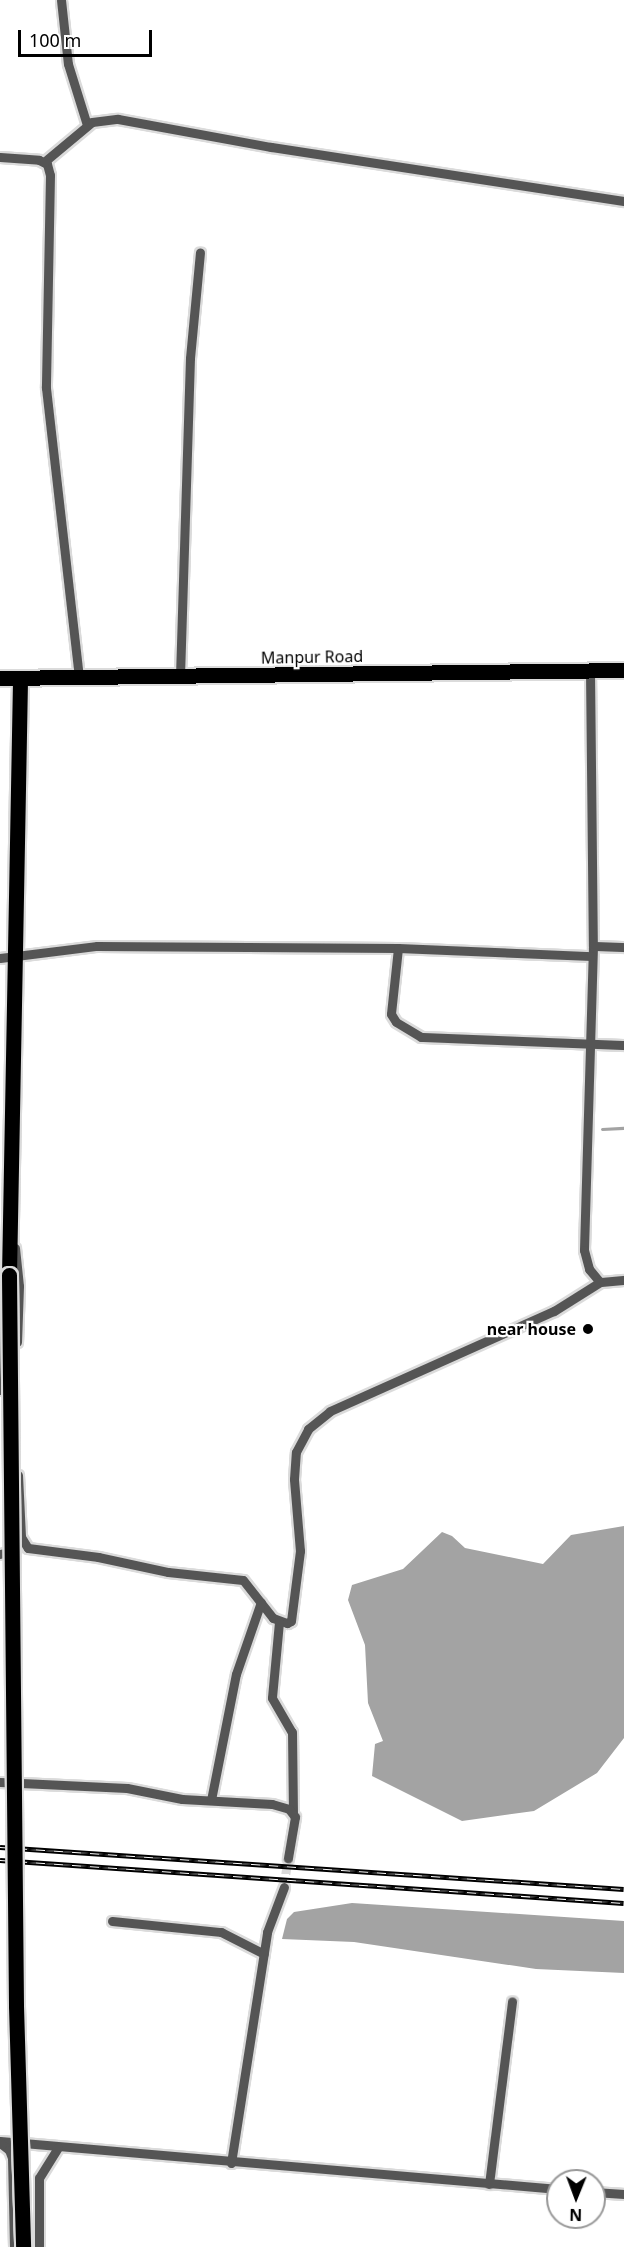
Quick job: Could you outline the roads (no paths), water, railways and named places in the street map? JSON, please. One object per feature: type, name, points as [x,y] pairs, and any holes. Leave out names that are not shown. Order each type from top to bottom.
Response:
[{"type":"main road","name":"Manpur Road","points":[[0,678],[624,670]]},
{"type":"main road","points":[[20,678],[7,958],[11,1231],[9,1268],[23,2247]]},
{"type":"street","points":[[61,0],[68,64],[87,125]]},
{"type":"street","points":[[0,157],[44,162],[87,125],[97,121],[135,121],[272,147],[624,201]]},
{"type":"street","points":[[44,162],[50,175],[46,388],[78,677]]},
{"type":"street","points":[[180,676],[190,358],[200,252]]},
{"type":"street","points":[[590,670],[593,951],[584,1250],[589,1269],[600,1282]]},
{"type":"street","points":[[7,958],[97,946],[593,951],[624,947]]},
{"type":"street","points":[[398,948],[391,1014],[396,1022],[421,1037],[624,1046]]},
{"type":"street","points":[[11,1231],[19,1286],[16,1449],[21,1537],[27,1548]]},
{"type":"street","points":[[0,1390],[0,1286],[9,1268]]},
{"type":"street","points":[[279,1622],[291,1621],[300,1551],[294,1479],[296,1452],[308,1429],[330,1411],[554,1311],[600,1282],[624,1281]]},
{"type":"street","points":[[0,1554],[27,1548],[98,1557],[168,1572],[238,1579],[247,1583],[279,1622],[272,1698],[292,1732],[295,1822],[288,1858]]},
{"type":"street","points":[[211,1800],[236,1674],[261,1602]]},
{"type":"street","points":[[0,1782],[127,1788],[182,1799],[272,1804],[293,1813]]},
{"type":"street","points":[[231,2163],[267,1932],[284,1887]]},
{"type":"street","points":[[112,1921],[221,1932],[264,1954]]},
{"type":"street","points":[[489,2184],[512,2001]]},
{"type":"street","points":[[0,2142],[546,2188]]},
{"type":"street","points":[[0,2142],[9,2150],[12,2158],[14,2247]]},
{"type":"street","points":[[39,2247],[39,2178],[58,2147]]},
{"type":"street","points":[[606,2193],[624,2194]]},
{"type":"waterway","points":[[602,1129],[624,1128]]},
{"type":"tunnel","points":[[284,1887],[288,1858]]},
{"type":"railway","points":[[0,1847],[624,1889]]},
{"type":"railway","points":[[0,1860],[624,1903]]},
{"type":"place","name":"near house","points":[[588,1329]]}]
